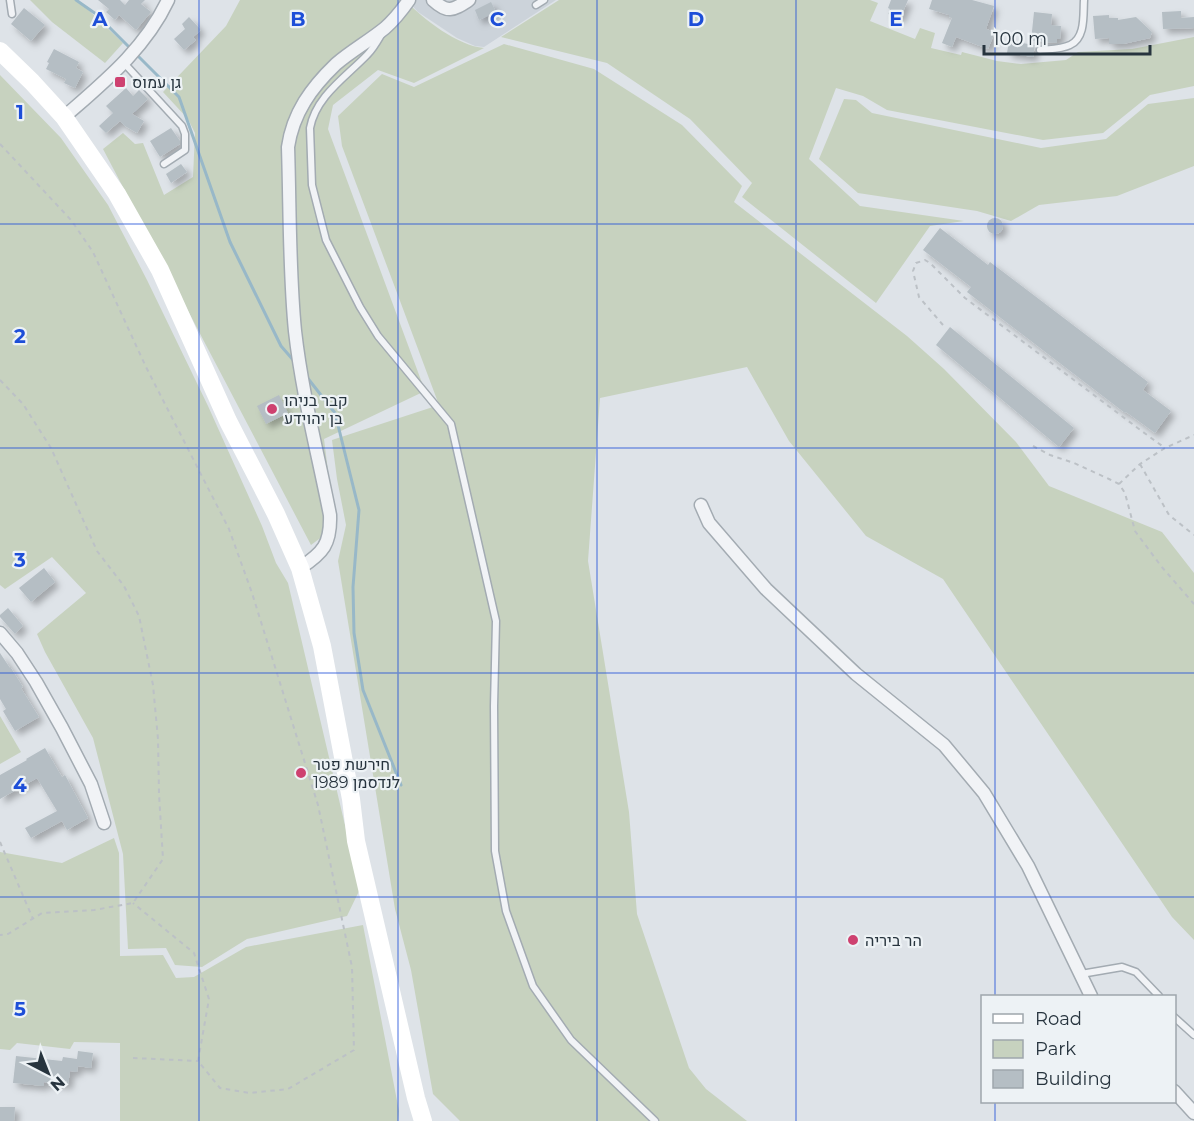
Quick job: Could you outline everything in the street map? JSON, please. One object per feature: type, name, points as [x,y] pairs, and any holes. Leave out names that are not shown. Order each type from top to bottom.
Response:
[{"type":"main road","points":[[0,51],[64,117],[117,194],[160,270],[228,421],[276,514],[300,568],[322,646],[368,897],[423,1121]]},
{"type":"main road","points":[[416,1098],[417,1121]]},
{"type":"street","points":[[64,117],[124,63],[147,35],[168,0]]},
{"type":"street","points":[[300,568],[319,554],[327,543],[331,530],[295,329],[291,285],[288,147],[291,130],[298,113],[321,80],[337,64],[385,27],[409,0]]},
{"type":"street","points":[[434,0],[445,9],[451,10],[469,0]]},
{"type":"street","points":[[701,506],[709,523],[766,589],[856,674],[944,745],[984,793],[1028,866],[1091,995]]},
{"type":"street","points":[[0,633],[36,681],[62,728],[91,784],[104,823]]},
{"type":"street","points":[[1176,1093],[1194,1113]]},
{"type":"lane","points":[[10,0],[12,14]]},
{"type":"lane","points":[[536,5],[544,0]]},
{"type":"lane","points":[[1041,51],[1069,46],[1077,39],[1082,31],[1084,0]]},
{"type":"lane","points":[[385,27],[369,54],[328,93],[311,120],[312,185],[318,213],[326,240],[366,317],[378,336],[451,424],[496,621],[495,851],[506,911],[533,986],[571,1040],[655,1121]]},
{"type":"lane","points":[[124,63],[182,126],[185,134],[185,150],[164,164]]},
{"type":"lane","points":[[1081,974],[1122,967],[1136,972],[1158,995]]},
{"type":"lane","points":[[1176,1019],[1194,1035]]},
{"type":"path","points":[[0,144],[71,220],[93,252],[146,367],[229,529],[252,593],[318,805],[352,967],[354,1050],[288,1089],[250,1094],[220,1088],[198,1061],[133,1058]]},
{"type":"path","points":[[943,325],[919,297],[913,271],[916,263],[920,261],[926,260],[930,263],[965,298],[1165,448]]},
{"type":"path","points":[[0,380],[23,404],[51,448],[97,551],[124,585],[139,616],[153,685],[158,739],[163,859],[133,903],[94,910],[42,913],[8,934],[0,935]]},
{"type":"path","points":[[1119,484],[1140,465],[1165,448],[1194,435]]},
{"type":"path","points":[[1033,446],[1119,484],[1125,493],[1135,531],[1194,604]]},
{"type":"path","points":[[1140,465],[1169,515],[1194,535]]},
{"type":"path","points":[[0,842],[33,919]]},
{"type":"path","points":[[133,903],[194,953],[209,999],[198,1061]]},
{"type":"shaded area","points":[[407,0],[556,0],[484,47],[475,46],[457,38],[418,12]]},
{"type":"green space","points":[[30,0],[78,0],[123,43],[105,63],[52,22]]},
{"type":"green space","points":[[240,0],[405,0],[421,15],[452,37],[484,48],[414,83],[378,70],[333,105],[328,129],[425,391],[324,439],[335,527],[311,545],[103,149],[123,133],[135,144],[143,143],[164,195],[193,177],[195,133],[188,119],[163,92],[226,26]]},
{"type":"green space","points":[[559,0],[870,0],[878,3],[870,21],[915,39],[920,28],[935,33],[931,48],[1021,64],[1066,60],[1078,52],[1132,49],[1194,37],[1194,86],[1150,95],[1103,133],[1043,140],[887,110],[863,96],[836,88],[809,159],[860,206],[964,221],[930,226],[876,303],[742,197],[752,183],[690,119],[607,63],[501,37]]},
{"type":"green space","points":[[504,44],[594,69],[682,125],[742,186],[734,202],[907,336],[944,369],[1016,442],[1049,486],[1162,532],[1194,573],[1194,940],[1172,917],[943,579],[866,536],[789,441],[747,367],[600,398],[588,561],[629,812],[637,914],[689,1068],[706,1089],[747,1121],[460,1121],[433,1094],[411,970],[395,909],[338,561],[346,525],[332,440],[439,405],[342,146],[338,116],[382,74],[414,87]]},
{"type":"green space","points":[[0,75],[61,138],[108,205],[208,406],[262,526],[276,563],[288,583],[360,889],[347,916],[247,939],[202,967],[175,965],[166,948],[128,949],[123,854],[93,738],[37,634],[86,593],[52,557],[5,589],[0,585]]},
{"type":"green space","points":[[1194,98],[1194,166],[1117,196],[1039,205],[1011,221],[977,211],[858,193],[819,159],[844,99],[856,100],[872,113],[1041,148],[1106,139],[1148,104]]},
{"type":"green space","points":[[0,716],[21,752],[0,764]]},
{"type":"green space","points":[[114,838],[119,853],[120,956],[163,955],[176,978],[194,977],[246,947],[363,925],[399,1111],[398,1121],[120,1121],[120,1043],[74,1042],[70,1049],[17,1043],[10,1050],[0,1049],[0,852],[62,863]]},
{"type":"building","points":[[98,0],[120,0],[125,5],[129,0],[145,0],[141,4],[151,12],[136,30],[119,15],[115,20],[106,12],[109,9]]},
{"type":"building","points":[[891,0],[908,0],[900,19],[888,14]]},
{"type":"building","points":[[932,0],[972,0],[994,6],[986,29],[995,32],[988,49],[956,37],[952,47],[942,43],[952,18],[929,9]]},
{"type":"building","points":[[491,2],[496,12],[479,20],[475,10]]},
{"type":"building","points":[[24,8],[45,25],[31,41],[11,24]]},
{"type":"building","points":[[1181,11],[1181,18],[1194,17],[1194,28],[1163,29],[1162,12]]},
{"type":"building","points":[[1034,12],[1052,14],[1051,25],[1061,26],[1060,39],[1057,39],[1057,43],[1031,41]]},
{"type":"building","points":[[1109,15],[1109,18],[1118,18],[1118,20],[1136,17],[1152,32],[1150,38],[1123,44],[1109,44],[1109,38],[1095,39],[1093,16]]},
{"type":"building","points":[[189,17],[201,30],[193,37],[196,40],[184,50],[174,39],[185,29],[182,24]]},
{"type":"building","points":[[1009,41],[1035,45],[1033,57],[1007,53]]},
{"type":"building","points":[[54,49],[79,62],[76,68],[83,72],[75,88],[64,83],[66,79],[46,69]]},
{"type":"building","points":[[126,88],[133,96],[139,90],[148,99],[132,114],[144,121],[137,133],[120,121],[106,133],[99,126],[113,113],[106,106]]},
{"type":"building","points":[[171,128],[180,144],[160,157],[150,141]]},
{"type":"building","points":[[181,164],[187,172],[171,183],[166,174]]},
{"type":"building","points":[[995,218],[1001,220],[1003,226],[1001,232],[995,234],[989,232],[987,226],[989,220]]},
{"type":"building","points":[[940,228],[988,265],[990,262],[1148,382],[1143,390],[1171,411],[1155,433],[1125,413],[967,292],[971,287],[923,250]]},
{"type":"building","points":[[950,327],[1074,428],[1059,447],[936,345]]},
{"type":"building","name":"קבר בניהו בן יהוידע","points":[[279,395],[288,413],[266,424],[257,406]]},
{"type":"building","points":[[44,568],[55,582],[31,602],[19,588]]},
{"type":"building","points":[[8,608],[23,626],[15,634],[0,617]]},
{"type":"building","points":[[0,653],[23,687],[21,688],[39,717],[15,731],[3,711],[6,709],[0,699]]},
{"type":"building","points":[[45,748],[62,777],[65,775],[88,818],[67,830],[62,821],[31,838],[25,828],[57,811],[37,778],[0,799],[0,775]]},
{"type":"building","points":[[78,1051],[93,1053],[91,1068],[78,1066],[77,1072],[70,1071],[68,1085],[44,1082],[44,1086],[13,1083],[16,1056],[62,1061],[63,1057],[77,1059]]},
{"type":"building","points":[[0,1107],[15,1107],[14,1121],[0,1121]]},
{"type":"waterway","points":[[76,0],[96,14],[131,49]]},
{"type":"waterway","points":[[136,54],[179,97],[230,242],[281,346],[294,361]]},
{"type":"waterway","points":[[306,376],[335,413],[359,510],[353,587],[354,633],[363,690],[401,785]]},
{"type":"place","name":"גן עמוס","points":[[120,82]]},
{"type":"place","name":"קבר בניהו בן יהוידע","points":[[272,409]]},
{"type":"place","name":"חירשת פטר לנדסמן 1989","points":[[301,773]]},
{"type":"place","name":"הר ביריה","points":[[853,940]]}]
